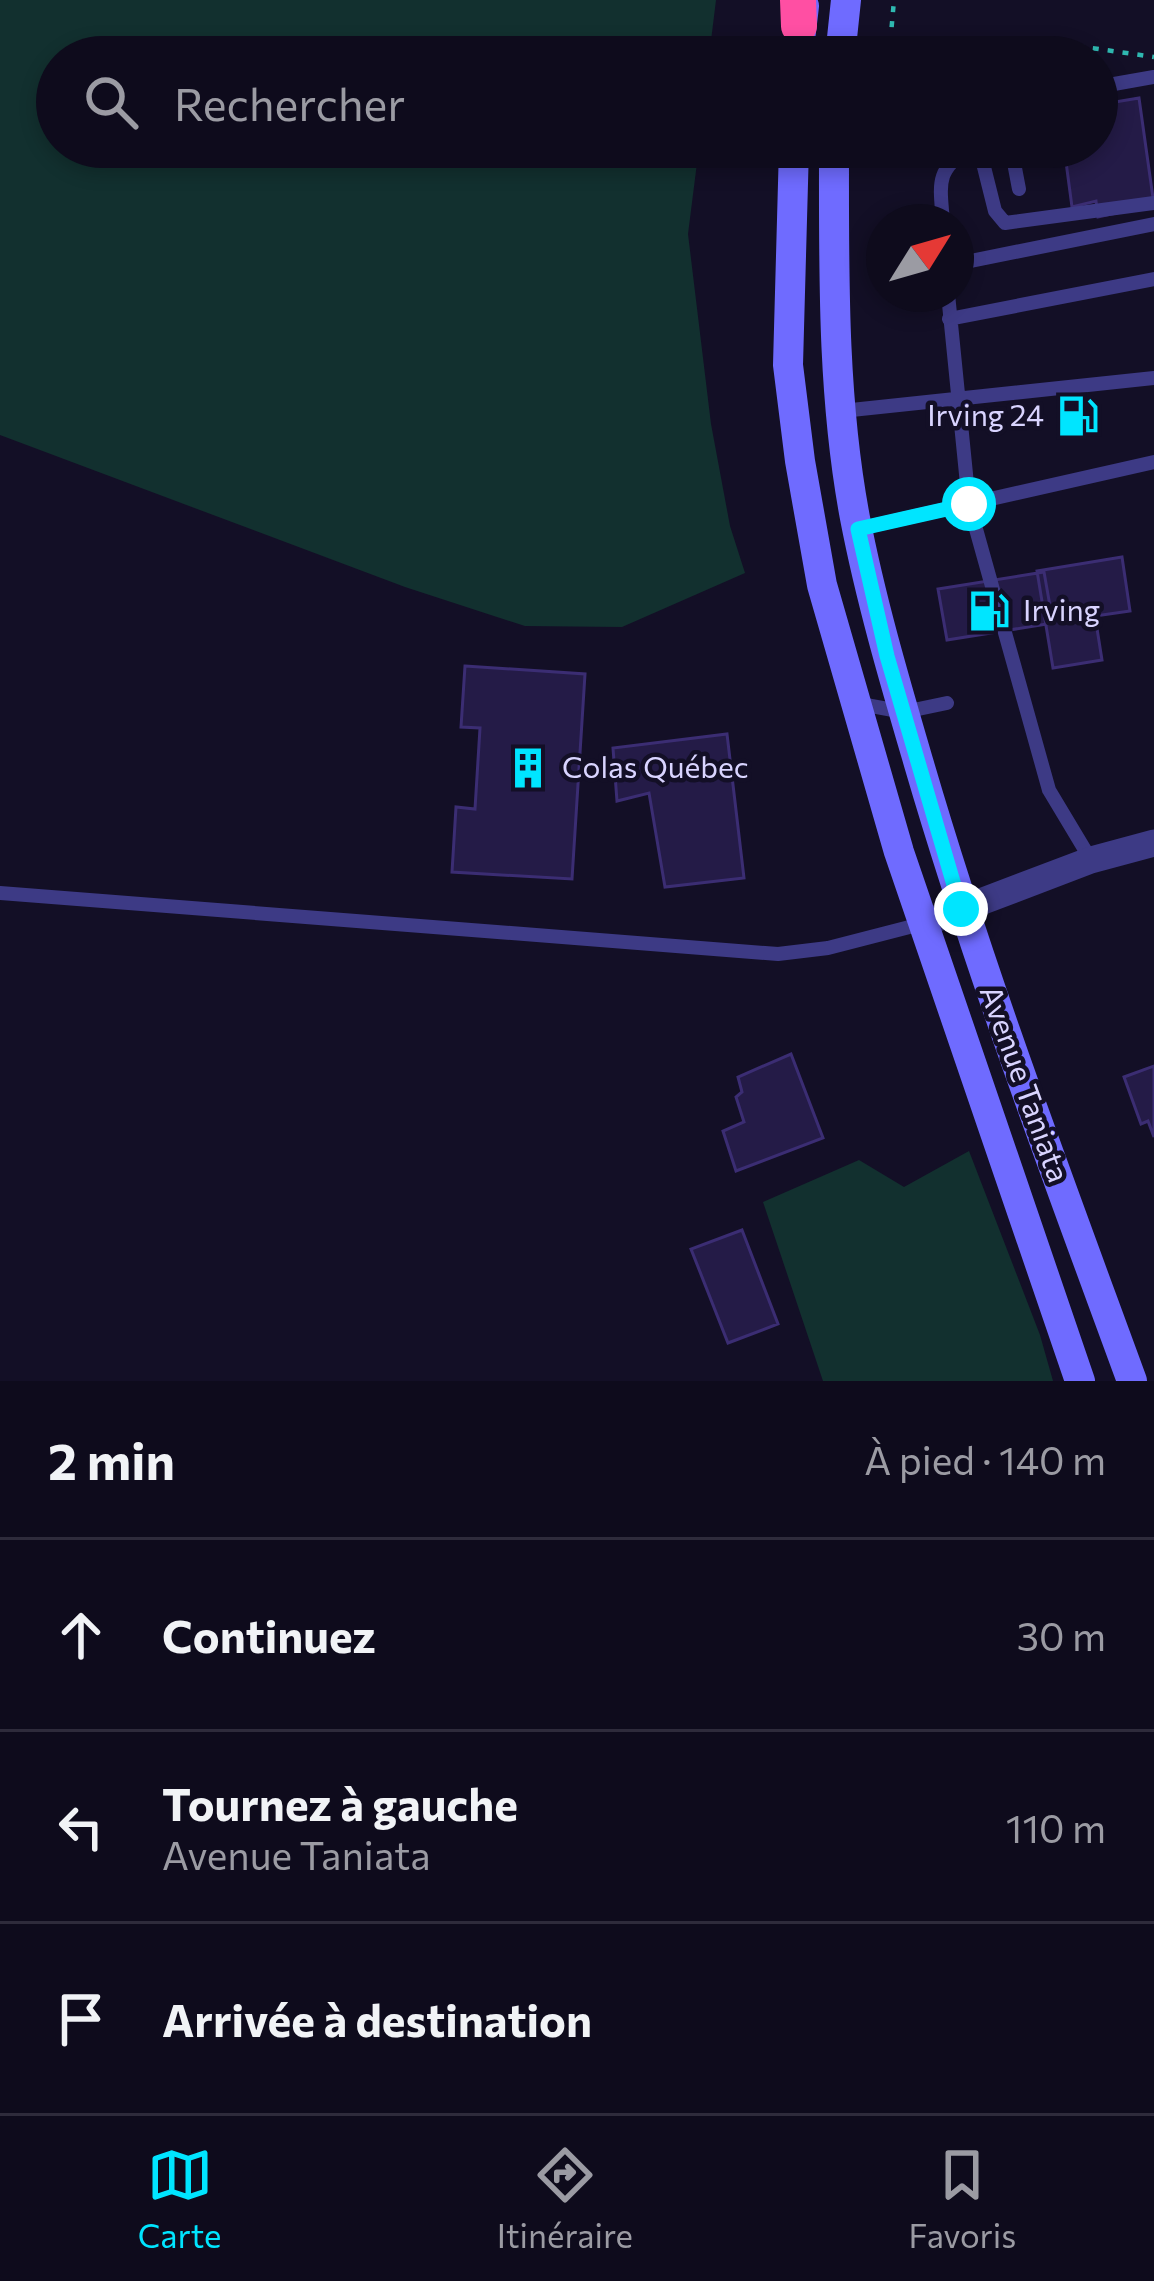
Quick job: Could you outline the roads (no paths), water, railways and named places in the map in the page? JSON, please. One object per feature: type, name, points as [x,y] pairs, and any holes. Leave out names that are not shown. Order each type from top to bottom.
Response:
[{"type":"main road","points":[[842,36],[846,0]]},
{"type":"main road","name":"Avenue Taniata","points":[[793,168],[788,365],[823,585],[899,852],[1080,1381]]},
{"type":"main road","name":"Avenue Taniata","points":[[835,168],[834,310],[858,529],[961,909],[1132,1381]]},
{"type":"street","points":[[925,923],[1151,837]]},
{"type":"lane","points":[[1118,83],[1154,77]]},
{"type":"lane","points":[[942,204],[940,180],[945,168]]},
{"type":"lane","points":[[984,168],[995,211],[1005,223],[1154,203]]},
{"type":"lane","points":[[1015,168],[1019,189]]},
{"type":"lane","points":[[974,260],[1154,224]]},
{"type":"lane","points":[[949,319],[1154,279]]},
{"type":"lane","points":[[949,312],[969,504],[1049,790],[1091,860]]},
{"type":"lane","points":[[842,411],[1154,378]]},
{"type":"lane","points":[[858,529],[1154,462]]},
{"type":"lane","points":[[855,703],[904,712],[947,704]]},
{"type":"lane","points":[[0,893],[778,954],[828,948],[925,923]]},
{"type":"place","name":"Irving 24","points":[[1078,416]]},
{"type":"place","name":"Irving","points":[[989,611]]},
{"type":"place","name":"Colas Québec","points":[[528,768]]}]
